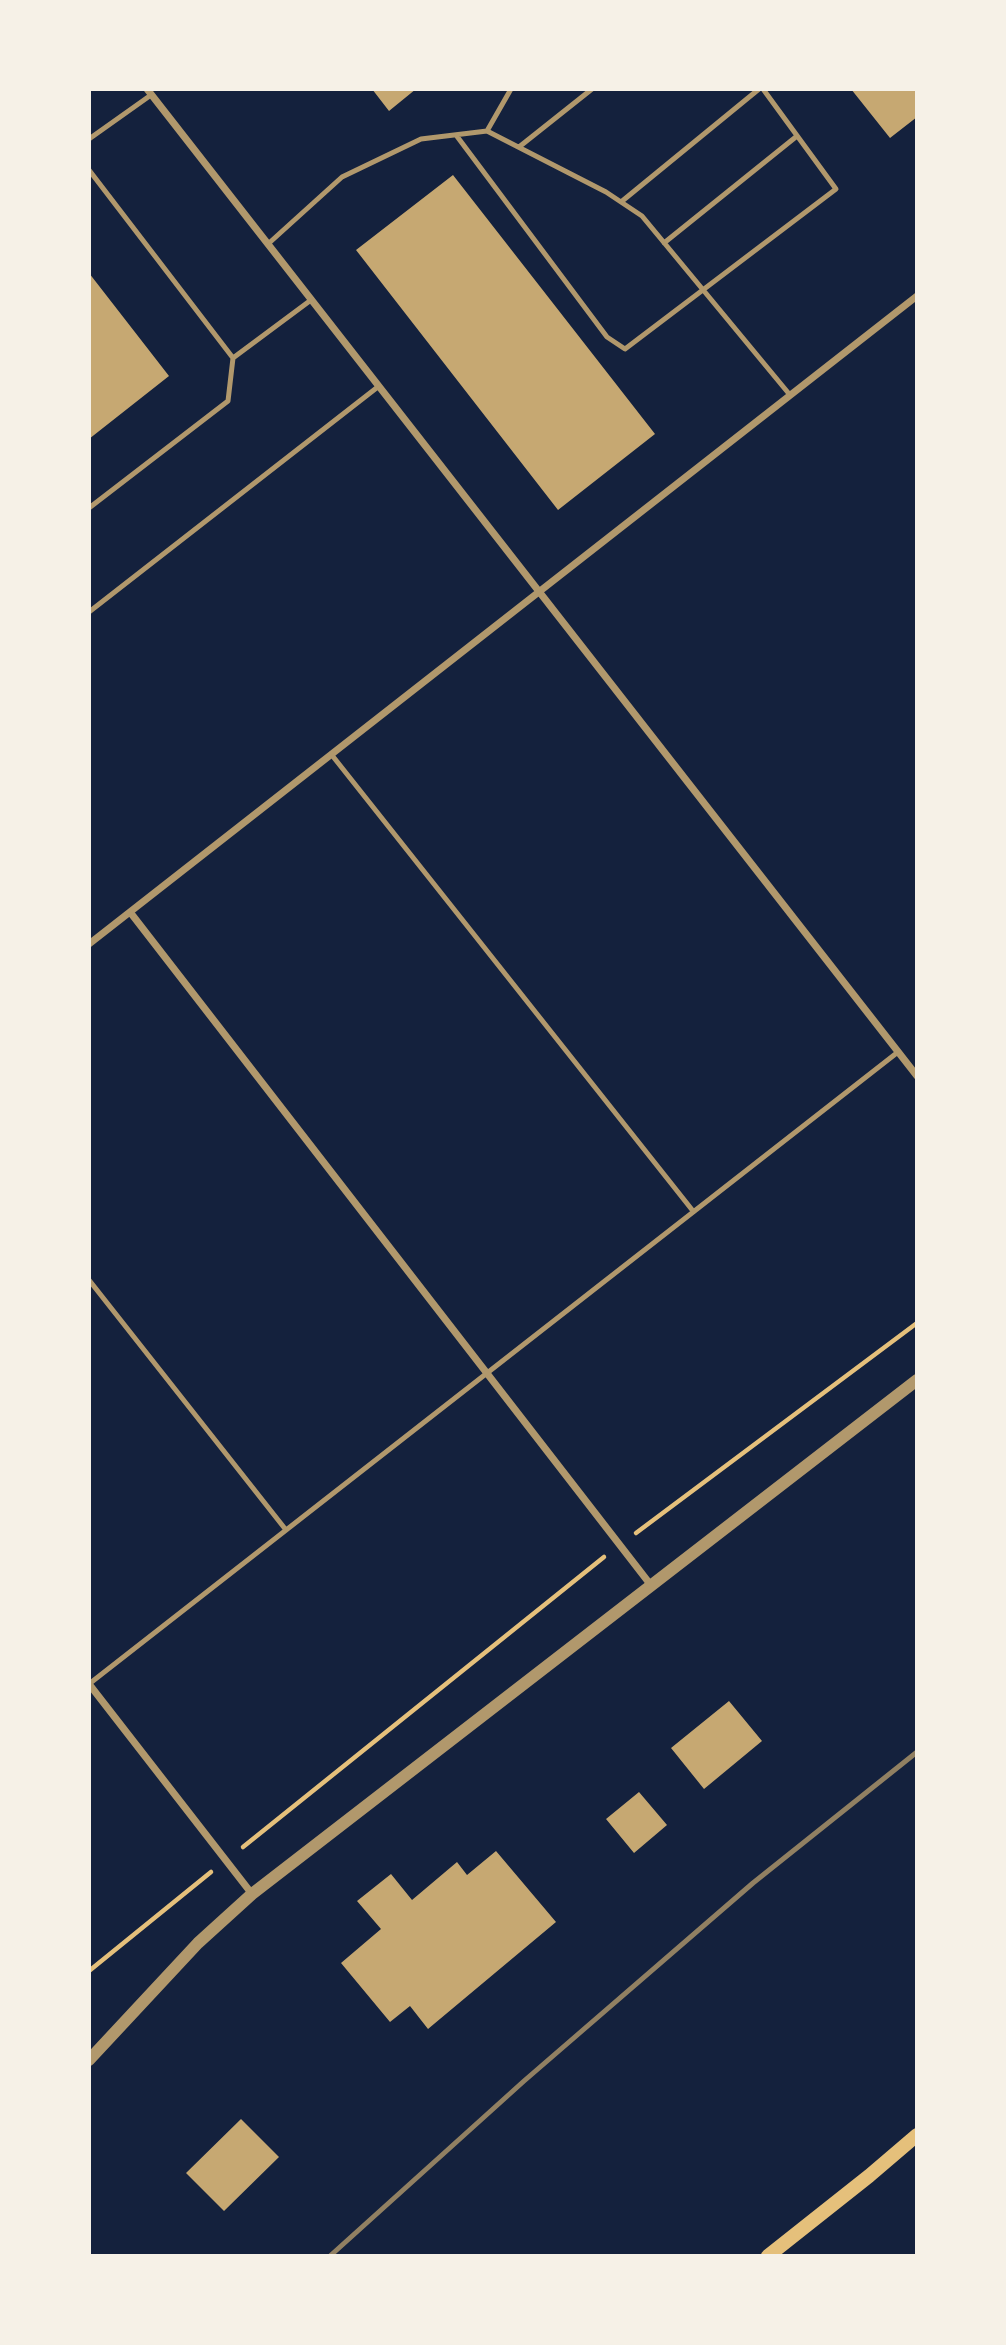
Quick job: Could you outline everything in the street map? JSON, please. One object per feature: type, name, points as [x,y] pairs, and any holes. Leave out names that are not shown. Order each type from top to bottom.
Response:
[{"type":"main road","points":[[768,2256],[917,2135]]},
{"type":"street","points":[[149,92],[917,1076]]},
{"type":"street","points":[[89,944],[917,296]]},
{"type":"street","points":[[130,912],[650,1584]]},
{"type":"street","points":[[89,2060],[198,1943],[252,1894],[917,1380]]},
{"type":"street","points":[[89,1684],[252,1894]]},
{"type":"lane","points":[[487,131],[511,89]]},
{"type":"lane","points":[[519,147],[592,89]]},
{"type":"lane","points":[[456,135],[607,337],[625,349],[836,189],[762,89],[621,202]]},
{"type":"lane","points":[[89,139],[149,92]]},
{"type":"lane","points":[[268,244],[342,177],[421,139],[487,131],[621,202],[642,216],[790,396]]},
{"type":"lane","points":[[664,243],[797,136]]},
{"type":"lane","points":[[89,170],[233,358],[228,401],[89,508]]},
{"type":"lane","points":[[233,358],[311,300]]},
{"type":"lane","points":[[89,612],[379,386]]},
{"type":"lane","points":[[331,754],[693,1211]]},
{"type":"lane","points":[[89,1684],[898,1052]]},
{"type":"lane","points":[[89,1280],[286,1530]]},
{"type":"path","points":[[89,1970],[620,1545],[917,1323]]},
{"type":"building","points":[[372,89],[416,89],[389,111]]},
{"type":"building","points":[[851,89],[917,89],[917,117],[890,138]]},
{"type":"building","points":[[453,175],[655,434],[558,510],[356,250]]},
{"type":"building","points":[[89,273],[169,376],[89,439]]},
{"type":"building","points":[[729,1701],[762,1741],[704,1789],[671,1748]]},
{"type":"building","points":[[639,1792],[667,1825],[634,1853],[606,1819]]},
{"type":"building","points":[[496,1851],[556,1922],[428,2029],[410,2006],[390,2022],[341,1963],[381,1929],[357,1901],[391,1874],[412,1900],[457,1862],[467,1875]]},
{"type":"building","points":[[241,2119],[279,2157],[224,2211],[186,2173]]},
{"type":"railway","points":[[330,2256],[524,2081],[753,1883],[917,1752]]}]
